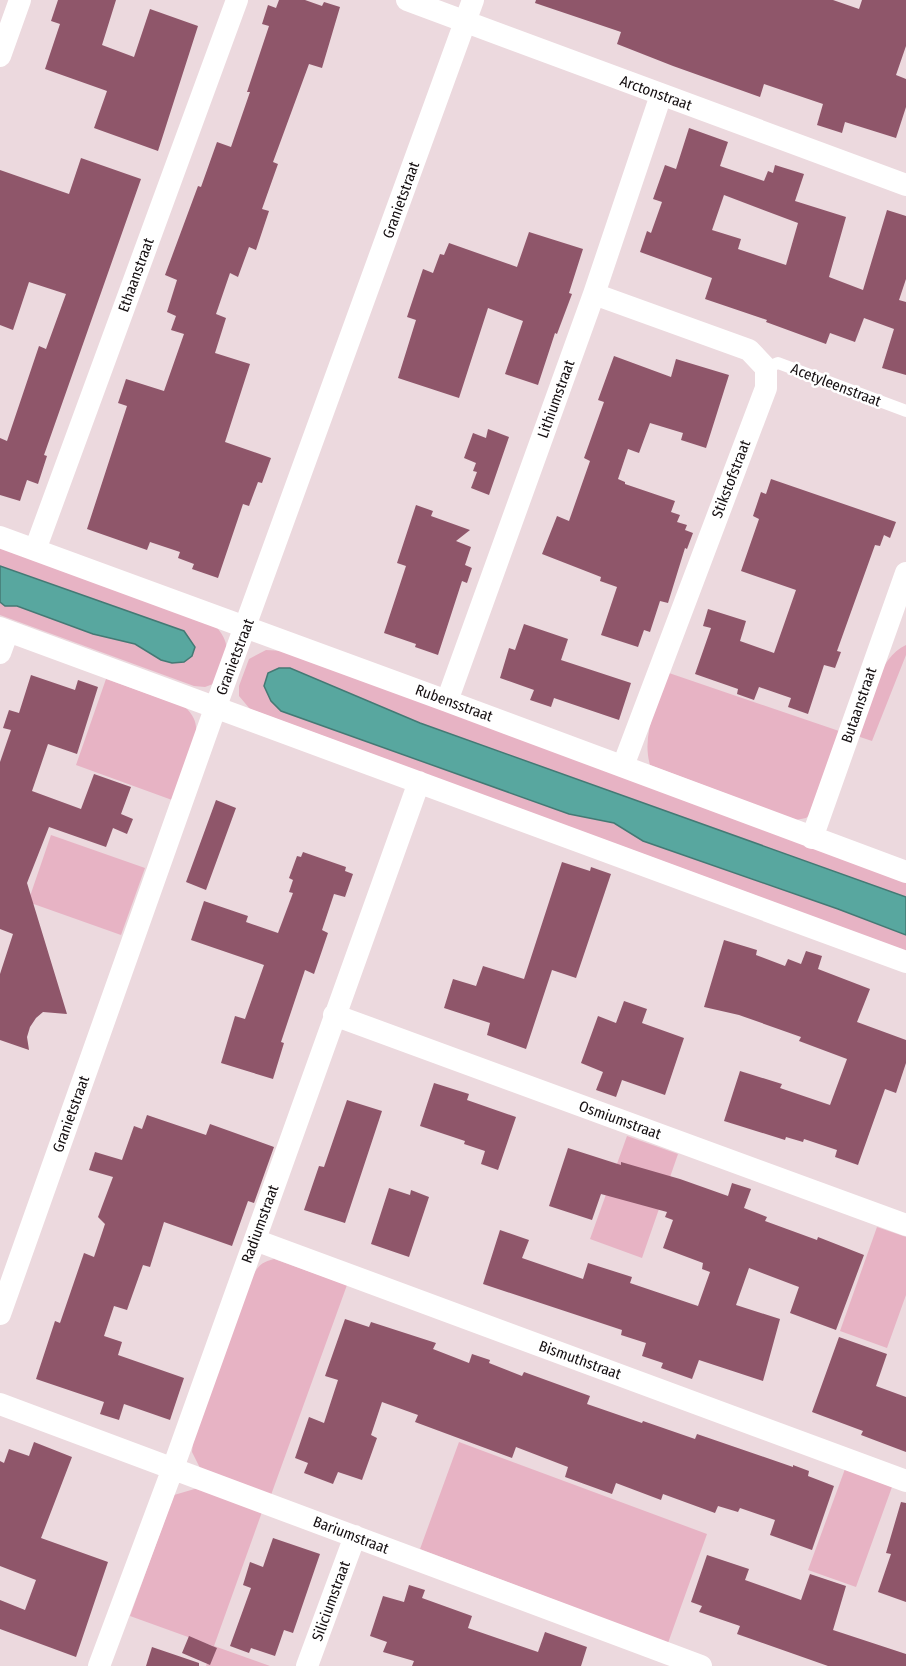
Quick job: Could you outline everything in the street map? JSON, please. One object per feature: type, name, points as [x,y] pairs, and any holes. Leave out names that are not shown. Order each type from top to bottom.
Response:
[{"type":"street","points":[[0,56],[20,0]]},
{"type":"street","name":"Ethaanstraat","points":[[35,550],[237,0]]},
{"type":"street","name":"Arctonstraat","points":[[407,0],[906,185]]},
{"type":"street","name":"Granietstraat","points":[[0,1314],[216,706],[247,627],[473,0]]},
{"type":"street","name":"Lithiumstraat","points":[[447,701],[594,294],[661,95]]},
{"type":"street","points":[[594,294],[749,350],[766,368]]},
{"type":"street","name":"Stikstofstraat","points":[[623,766],[766,388],[766,368]]},
{"type":"street","name":"Rubensstraat","points":[[0,537],[906,872]]},
{"type":"street","name":"Butaanstraat","points":[[812,838],[896,630],[906,573]]},
{"type":"street","points":[[0,652],[4,629],[906,962]]},
{"type":"street","name":"Radiumstraat","points":[[99,1666],[173,1468],[419,782]]},
{"type":"street","name":"Osmiumstraat","points":[[334,1015],[906,1225]]},
{"type":"street","name":"Bismuthstraat","points":[[255,1240],[906,1481]]},
{"type":"street","name":"Bariumstraat","points":[[0,1404],[701,1666]]},
{"type":"street","name":"Siliciumstraat","points":[[307,1666],[355,1536]]},
{"type":"lane","name":"Acetyleenstraat","points":[[766,368],[778,363],[906,411]]},
{"type":"shaded area","points":[[0,545],[213,623],[224,639],[226,652],[213,684],[205,687],[194,686],[0,615],[0,602],[5,606],[17,606],[93,634],[135,644],[161,660],[172,663],[184,662],[192,656],[195,648],[184,631],[0,566]]},
{"type":"shaded area","points":[[906,645],[906,655],[872,741],[857,736],[881,672],[896,651]]},
{"type":"shaded area","points":[[266,650],[283,651],[906,883],[906,897],[420,723],[290,668],[268,673],[264,686],[271,701],[281,711],[569,814],[614,823],[643,841],[906,935],[906,951],[250,709],[239,696],[239,686],[249,659]]},
{"type":"shaded area","points":[[669,673],[842,732],[814,811],[806,818],[796,820],[650,765],[649,730]]},
{"type":"shaded area","points":[[106,679],[185,707],[193,716],[196,735],[172,800],[76,765]]},
{"type":"shaded area","points":[[51,835],[145,868],[121,935],[28,902]]},
{"type":"shaded area","points":[[627,1136],[678,1154],[642,1258],[590,1239]]},
{"type":"shaded area","points":[[877,1227],[906,1237],[906,1295],[887,1348],[840,1331]]},
{"type":"shaded area","points":[[274,1259],[347,1285],[271,1495],[200,1468],[192,1452],[193,1442],[252,1278],[260,1265]]},
{"type":"shaded area","points":[[459,1442],[707,1534],[668,1643],[420,1549]]},
{"type":"shaded area","points":[[845,1469],[892,1487],[856,1587],[808,1570]]},
{"type":"shaded area","points":[[198,1488],[262,1512],[214,1646],[270,1666],[206,1666],[213,1646],[130,1616],[174,1495]]},
{"type":"water","points":[[0,566],[184,631],[195,647],[192,656],[184,662],[172,663],[161,660],[135,644],[93,634],[17,606],[5,606],[0,602]]},
{"type":"water","points":[[279,668],[290,668],[420,723],[906,897],[906,935],[643,841],[614,823],[569,814],[281,711],[271,701],[264,686],[268,673]]},
{"type":"building","points":[[58,0],[116,0],[102,45],[134,57],[150,9],[198,26],[158,151],[94,128],[107,91],[45,69],[60,24],[51,21]]},
{"type":"building","points":[[279,0],[305,0],[322,6],[324,2],[340,7],[322,68],[309,64],[273,162],[278,164],[262,209],[269,211],[256,250],[249,247],[238,277],[230,273],[216,314],[226,318],[215,353],[250,364],[225,442],[271,458],[262,483],[258,482],[249,506],[243,504],[218,578],[192,569],[194,564],[178,558],[180,552],[150,542],[147,550],[87,529],[127,406],[118,403],[126,379],[164,391],[184,334],[171,330],[176,316],[167,312],[177,280],[165,275],[217,142],[231,147],[269,26],[262,24],[268,5],[276,8]]},
{"type":"building","points":[[536,0],[833,0],[859,9],[862,0],[906,0],[906,46],[896,75],[906,79],[906,107],[896,138],[845,122],[842,133],[817,125],[823,104],[764,84],[760,97],[673,66],[617,44],[621,32],[535,3]]},
{"type":"building","points":[[689,128],[728,142],[720,166],[764,181],[768,171],[773,173],[775,165],[804,174],[795,201],[846,217],[829,277],[863,290],[887,210],[906,216],[906,279],[899,300],[906,302],[906,375],[882,368],[894,329],[864,318],[855,342],[830,333],[826,344],[766,322],[767,320],[705,299],[712,278],[640,252],[647,231],[651,233],[662,202],[653,199],[665,165],[676,169]],"holes":[[[724,195],[798,223],[786,265],[738,249],[741,239],[712,230]]]},
{"type":"building","points":[[81,158],[141,179],[44,455],[47,456],[38,484],[27,480],[20,501],[0,495],[0,438],[7,441],[39,346],[46,349],[66,294],[29,282],[13,330],[0,325],[0,170],[69,194]]},
{"type":"building","points":[[529,232],[583,249],[569,293],[572,294],[557,334],[555,333],[538,385],[505,374],[523,321],[488,308],[459,398],[398,378],[416,320],[407,317],[423,269],[433,273],[440,254],[444,255],[449,243],[517,267]]},
{"type":"building","points":[[614,356],[671,377],[676,359],[729,375],[706,448],[681,440],[683,433],[650,423],[639,453],[628,449],[618,479],[625,484],[675,501],[671,512],[680,515],[677,522],[687,525],[685,530],[693,533],[687,549],[685,548],[668,603],[660,601],[650,632],[644,630],[638,647],[601,635],[617,587],[600,581],[601,577],[542,554],[557,516],[569,521],[590,461],[584,458],[604,402],[598,400]]},
{"type":"building","points":[[488,429],[509,437],[489,495],[471,488],[477,472],[473,471],[476,463],[464,458],[473,433],[486,438]]},
{"type":"building","points":[[771,479],[896,522],[890,538],[884,535],[880,546],[875,545],[837,651],[841,652],[835,668],[824,665],[808,714],[788,707],[791,698],[759,687],[754,700],[737,694],[738,689],[695,674],[711,628],[703,626],[708,609],[746,621],[740,641],[774,653],[796,590],[741,571],[759,519],[753,516],[761,492],[766,494]]},
{"type":"building","points":[[416,505],[433,511],[431,516],[470,530],[456,541],[471,547],[465,565],[472,568],[467,583],[462,581],[438,655],[415,647],[416,644],[384,633],[406,566],[397,563]]},
{"type":"building","points":[[524,624],[568,639],[561,660],[631,683],[619,720],[554,698],[551,707],[530,700],[534,690],[500,678],[509,648],[515,650]]},
{"type":"building","points":[[31,675],[75,690],[78,680],[98,687],[77,754],[48,744],[32,791],[81,809],[94,774],[131,787],[121,814],[133,819],[127,834],[113,828],[106,847],[49,827],[27,883],[67,1014],[43,1012],[36,1018],[27,1037],[29,1050],[0,1040],[0,974],[13,934],[0,929],[0,762],[11,730],[3,728],[9,710],[19,713]]},
{"type":"building","points":[[216,800],[236,808],[206,890],[186,882]]},
{"type":"building","points":[[303,852],[346,867],[345,871],[353,874],[345,897],[334,894],[322,930],[328,933],[314,974],[305,970],[281,1042],[284,1043],[273,1079],[221,1063],[235,1016],[245,1019],[264,965],[191,940],[204,901],[248,916],[246,922],[278,933],[293,893],[289,892],[293,880],[289,878],[297,856],[301,857]]},
{"type":"building","points":[[562,862],[590,871],[591,867],[611,874],[576,978],[552,970],[526,1049],[487,1035],[490,1023],[444,1008],[453,979],[476,986],[483,966],[524,979]]},
{"type":"building","points":[[724,940],[757,950],[756,955],[785,966],[788,959],[801,964],[806,951],[822,956],[818,969],[870,989],[857,1022],[906,1040],[906,1063],[896,1093],[885,1089],[858,1165],[835,1157],[837,1150],[804,1139],[803,1142],[786,1137],[785,1140],[724,1121],[740,1071],[782,1084],[780,1088],[830,1105],[847,1059],[799,1041],[801,1037],[739,1015],[704,1007]]},
{"type":"building","points":[[624,1001],[647,1009],[642,1023],[684,1038],[665,1095],[622,1080],[616,1097],[596,1090],[603,1072],[581,1063],[598,1016],[616,1023]]},
{"type":"building","points":[[434,1083],[469,1094],[467,1100],[516,1117],[498,1170],[481,1164],[485,1151],[464,1144],[465,1141],[420,1126]]},
{"type":"building","points":[[347,1100],[382,1111],[345,1223],[304,1210],[319,1166],[324,1167]]},
{"type":"building","points":[[147,1115],[206,1135],[210,1124],[274,1147],[254,1203],[248,1201],[232,1246],[164,1222],[150,1267],[143,1265],[127,1310],[114,1306],[104,1336],[122,1342],[118,1355],[184,1378],[170,1420],[124,1404],[119,1420],[100,1414],[104,1402],[36,1379],[55,1321],[60,1323],[84,1253],[94,1257],[105,1224],[98,1217],[113,1177],[89,1170],[95,1152],[122,1160],[134,1126],[142,1129]]},
{"type":"building","points":[[568,1148],[621,1165],[621,1162],[680,1179],[728,1196],[732,1183],[751,1189],[744,1208],[767,1217],[765,1221],[817,1240],[818,1237],[864,1255],[836,1330],[790,1313],[799,1287],[749,1268],[736,1305],[780,1319],[763,1381],[699,1360],[692,1379],[661,1368],[663,1363],[642,1356],[646,1343],[621,1335],[622,1330],[483,1284],[500,1230],[529,1240],[522,1258],[583,1279],[588,1263],[632,1277],[630,1283],[698,1306],[710,1272],[702,1269],[703,1263],[663,1248],[673,1220],[665,1217],[667,1212],[601,1194],[592,1220],[549,1206]]},
{"type":"building","points":[[389,1188],[410,1195],[411,1190],[429,1197],[409,1257],[371,1244]]},
{"type":"building","points":[[345,1319],[369,1327],[371,1322],[436,1343],[433,1349],[469,1363],[472,1354],[490,1360],[489,1363],[522,1376],[524,1372],[590,1396],[587,1404],[642,1423],[643,1421],[695,1439],[697,1434],[809,1471],[808,1476],[834,1486],[812,1550],[770,1535],[775,1520],[740,1508],[738,1512],[718,1506],[715,1513],[663,1494],[661,1500],[616,1483],[612,1494],[565,1477],[568,1467],[516,1447],[512,1458],[415,1422],[418,1415],[382,1402],[371,1435],[377,1438],[362,1480],[338,1472],[333,1484],[304,1473],[308,1463],[295,1458],[309,1417],[324,1423],[338,1380],[325,1376]]},
{"type":"building","points":[[839,1337],[887,1354],[876,1386],[906,1397],[906,1452],[861,1435],[863,1431],[812,1412]]},
{"type":"building","points":[[34,1442],[72,1457],[41,1538],[108,1562],[76,1657],[0,1629],[0,1600],[25,1610],[36,1580],[0,1566],[0,1461],[4,1463],[9,1449],[29,1456]]},
{"type":"building","points":[[901,1502],[906,1503],[906,1602],[878,1592],[891,1554],[886,1553]]},
{"type":"building","points":[[273,1538],[320,1554],[293,1633],[284,1630],[275,1656],[251,1648],[249,1653],[230,1646],[251,1588],[243,1585],[250,1562],[263,1567]]},
{"type":"building","points":[[707,1555],[749,1569],[745,1580],[801,1600],[810,1574],[846,1586],[833,1630],[906,1654],[906,1666],[828,1666],[737,1634],[740,1626],[699,1612],[702,1606],[691,1602]]},
{"type":"building","points":[[409,1585],[425,1590],[422,1598],[472,1616],[468,1628],[538,1652],[545,1632],[587,1647],[581,1666],[412,1666],[414,1661],[383,1652],[387,1642],[370,1636],[383,1596],[404,1602]]},
{"type":"building","points":[[189,1636],[217,1648],[210,1665],[182,1653]]},
{"type":"building","points":[[152,1647],[199,1663],[199,1666],[146,1666]]}]
